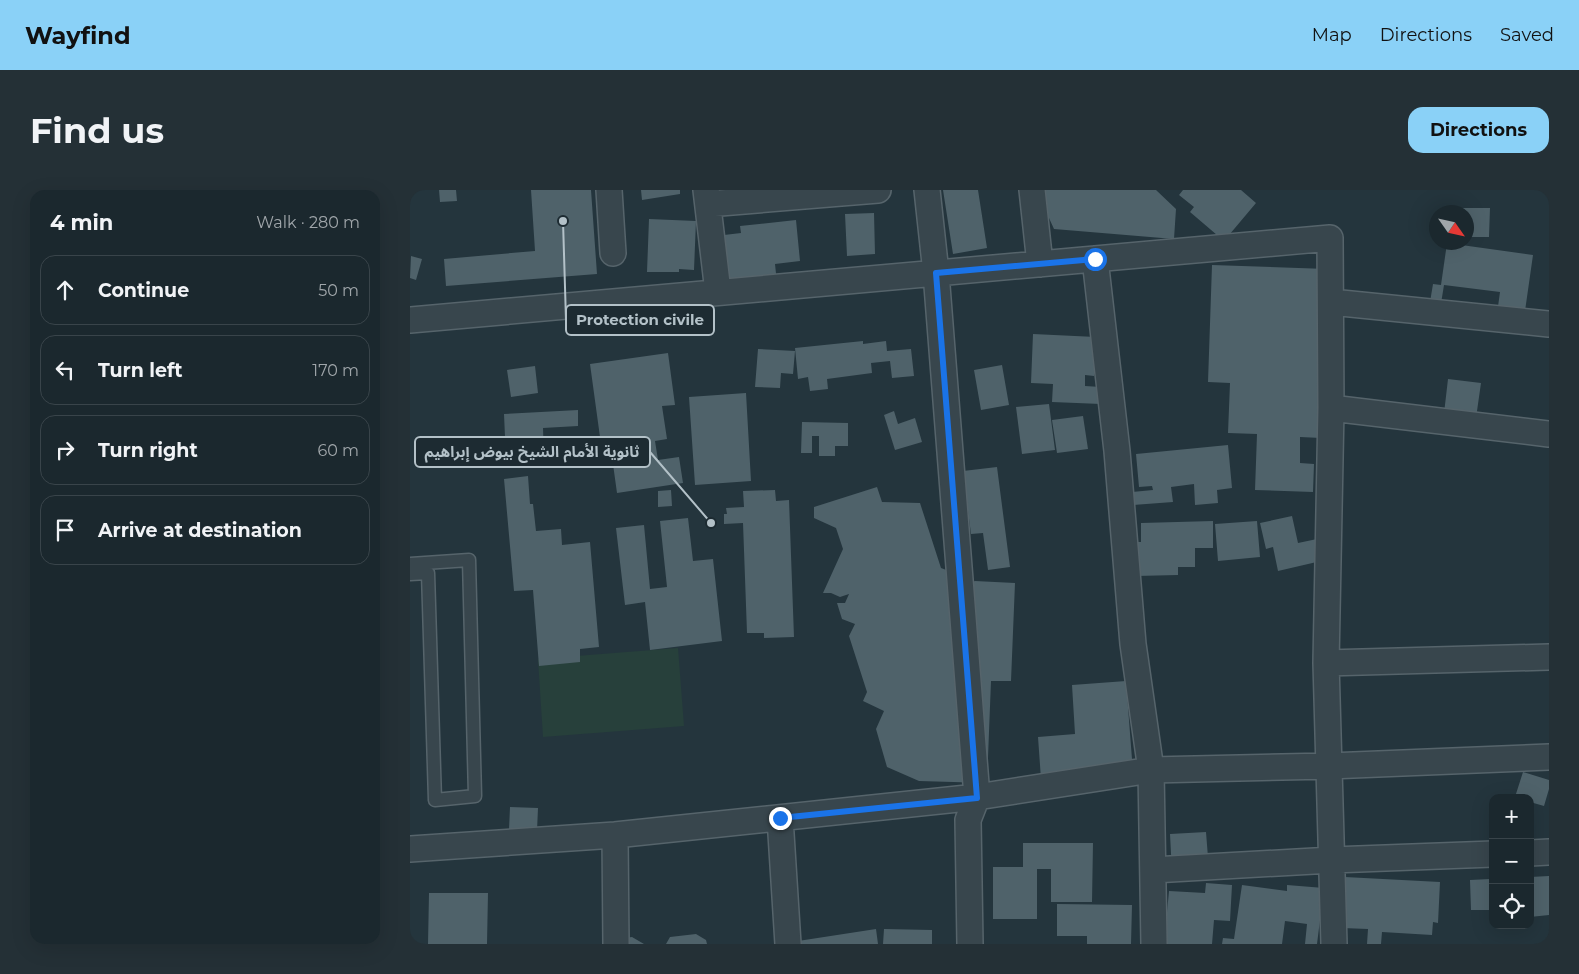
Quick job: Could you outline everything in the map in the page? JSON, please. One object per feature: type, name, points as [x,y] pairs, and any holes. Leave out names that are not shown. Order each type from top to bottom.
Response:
[{"type":"street","points":[[609,190],[613,253]]},
{"type":"street","points":[[718,292],[707,197],[878,190]]},
{"type":"street","points":[[927,190],[936,273],[977,798],[968,820],[970,944]]},
{"type":"street","points":[[1032,190],[1040,264]]},
{"type":"street","points":[[410,320],[1330,238],[1331,302],[1326,663],[1334,944]]},
{"type":"street","points":[[1095,259],[1117,451],[1133,644],[1151,770],[1154,944]]},
{"type":"street","points":[[1331,302],[1549,324]]},
{"type":"street","points":[[1330,408],[1549,434]]},
{"type":"street","points":[[1326,663],[1549,658]]},
{"type":"street","points":[[410,849],[615,835],[977,798],[1151,770],[1329,766],[1549,757]]},
{"type":"street","points":[[780,818],[788,944]]},
{"type":"street","points":[[615,835],[616,944]]},
{"type":"street","points":[[1534,853],[1549,852]]},
{"type":"street","points":[[1153,870],[1332,860],[1489,854]]},
{"type":"lane","points":[[410,564],[469,560],[475,796],[435,800],[428,573],[410,574]]},
{"type":"green space","points":[[678,648],[684,726],[543,737],[538,659]]},
{"type":"building","points":[[439,190],[456,190],[457,201],[440,202]]},
{"type":"building","points":[[531,190],[591,190],[597,274],[446,286],[444,259],[535,251]]},
{"type":"building","points":[[641,190],[680,190],[680,194],[642,200]]},
{"type":"building","points":[[943,190],[978,190],[987,248],[953,254]]},
{"type":"building","points":[[1034,190],[1156,190],[1176,209],[1174,239],[1054,229],[1049,218],[1048,234]]},
{"type":"building","points":[[1183,190],[1241,190],[1256,203],[1224,241],[1190,212],[1194,207],[1179,195]]},
{"type":"building","points":[[1474,208],[1490,208],[1489,237],[1474,237]]},
{"type":"building","points":[[874,213],[875,254],[847,256],[845,214]]},
{"type":"building","points":[[649,219],[696,221],[694,270],[679,269],[679,272],[647,272]]},
{"type":"building","points":[[796,220],[800,261],[775,264],[777,283],[730,288],[724,235],[741,233],[740,226]]},
{"type":"building","points":[[1474,247],[1533,255],[1523,325],[1496,321],[1500,292],[1444,285],[1439,316],[1428,314],[1433,284],[1441,285],[1446,250],[1474,250]]},
{"type":"building","points":[[411,256],[422,259],[416,280],[410,278]]},
{"type":"building","points":[[1212,265],[1327,269],[1321,438],[1300,437],[1300,463],[1314,464],[1313,492],[1255,490],[1257,434],[1228,433],[1230,383],[1208,382]]},
{"type":"building","points":[[1033,334],[1096,337],[1094,376],[1085,375],[1085,386],[1101,387],[1101,404],[1052,402],[1053,384],[1031,383]]},
{"type":"building","points":[[863,341],[863,344],[886,341],[887,351],[911,349],[914,376],[892,378],[890,361],[871,363],[872,373],[827,379],[828,389],[810,391],[808,377],[798,379],[795,348]]},
{"type":"building","points":[[758,349],[795,351],[793,374],[781,373],[780,388],[755,387]]},
{"type":"building","points":[[668,353],[675,405],[662,406],[667,439],[655,441],[658,460],[679,457],[683,483],[617,493],[612,457],[603,459],[590,364]]},
{"type":"building","points":[[1002,365],[1009,405],[981,410],[974,370]]},
{"type":"building","points":[[535,366],[538,393],[511,397],[507,370]]},
{"type":"building","points":[[1448,379],[1481,383],[1475,425],[1443,422]]},
{"type":"building","points":[[746,393],[751,481],[695,485],[689,397]]},
{"type":"building","points":[[1049,404],[1055,450],[1022,454],[1016,407]]},
{"type":"building","points":[[578,410],[578,426],[543,428],[544,458],[506,460],[504,414]]},
{"type":"building","points":[[894,411],[898,424],[915,418],[922,442],[895,450],[884,415]]},
{"type":"building","points":[[1083,416],[1088,449],[1057,453],[1052,420]]},
{"type":"building","points":[[802,422],[848,423],[848,446],[835,446],[835,456],[819,456],[819,436],[812,436],[812,453],[801,453]]},
{"type":"building","points":[[1228,445],[1232,488],[1217,490],[1218,503],[1195,505],[1194,484],[1171,487],[1173,502],[1133,505],[1132,492],[1153,490],[1152,486],[1139,487],[1136,454]]},
{"type":"building","points":[[997,467],[1010,567],[988,570],[983,533],[971,534],[963,471]]},
{"type":"building","points":[[528,476],[530,504],[533,504],[536,531],[561,529],[562,545],[590,542],[599,647],[580,649],[580,662],[539,666],[533,590],[514,591],[504,479]]},
{"type":"building","points":[[877,487],[882,502],[920,503],[941,568],[949,571],[954,588],[975,581],[1015,583],[1011,681],[991,681],[987,783],[919,781],[887,767],[876,729],[884,711],[863,701],[867,692],[849,636],[855,624],[842,619],[837,603],[845,603],[849,594],[840,597],[831,593],[823,593],[843,549],[836,528],[814,518],[814,507]]},
{"type":"building","points":[[671,490],[672,506],[658,507],[658,491]]},
{"type":"building","points":[[775,490],[776,501],[789,500],[794,637],[764,638],[764,633],[747,633],[743,523],[724,524],[724,514],[727,514],[726,508],[744,507],[743,491]]},
{"type":"building","points":[[1292,516],[1298,543],[1317,539],[1321,561],[1278,571],[1273,547],[1266,549],[1260,523]]},
{"type":"building","points":[[688,518],[693,561],[713,559],[722,641],[650,650],[645,602],[625,605],[616,528],[644,525],[650,589],[667,587],[660,521]]},
{"type":"building","points":[[1213,521],[1213,548],[1195,548],[1195,567],[1178,567],[1178,575],[1136,576],[1135,542],[1141,542],[1141,523]]},
{"type":"building","points":[[1257,521],[1260,557],[1218,561],[1215,524]]},
{"type":"building","points":[[1126,681],[1133,772],[1041,779],[1038,737],[1075,734],[1072,685]]},
{"type":"building","points":[[1523,772],[1549,780],[1549,789],[1544,806],[1534,803],[1534,794],[1516,794]]},
{"type":"building","points":[[510,807],[538,808],[537,831],[509,830]]},
{"type":"building","points":[[1206,832],[1209,870],[1172,873],[1170,834]]},
{"type":"building","points":[[1023,843],[1093,843],[1092,902],[1051,902],[1051,869],[1037,869],[1037,919],[993,919],[993,867],[1023,867]]},
{"type":"building","points":[[1549,876],[1549,915],[1534,917],[1534,877]]},
{"type":"building","points":[[1345,877],[1440,882],[1438,923],[1433,922],[1432,935],[1382,932],[1381,944],[1367,944],[1368,929],[1342,928]]},
{"type":"building","points":[[1489,879],[1489,910],[1471,910],[1470,880]]},
{"type":"building","points":[[1206,883],[1232,885],[1230,921],[1214,920],[1212,944],[1164,944],[1169,891],[1205,893]]},
{"type":"building","points":[[1242,885],[1287,891],[1287,885],[1324,888],[1317,944],[1305,944],[1307,924],[1285,921],[1282,944],[1222,944],[1223,938],[1234,939]]},
{"type":"building","points":[[429,893],[488,893],[487,944],[428,944]]},
{"type":"building","points":[[1057,904],[1132,905],[1131,944],[1087,944],[1087,936],[1057,936]]},
{"type":"building","points":[[876,929],[878,944],[798,944],[798,941]]},
{"type":"building","points":[[884,929],[932,930],[932,944],[883,944]]},
{"type":"building","points":[[696,934],[706,940],[707,944],[666,944],[670,937]]},
{"type":"building","points":[[632,937],[644,944],[626,944],[625,938]]},
{"type":"place","name":"Protection civile","points":[[563,221]]},
{"type":"place","name":"ثانوية الأمام الشيخ بيوض إبراهيم","points":[[711,523]]},
{"type":"route","points":[[780,818],[977,798],[936,273],[1095,259]]}]
